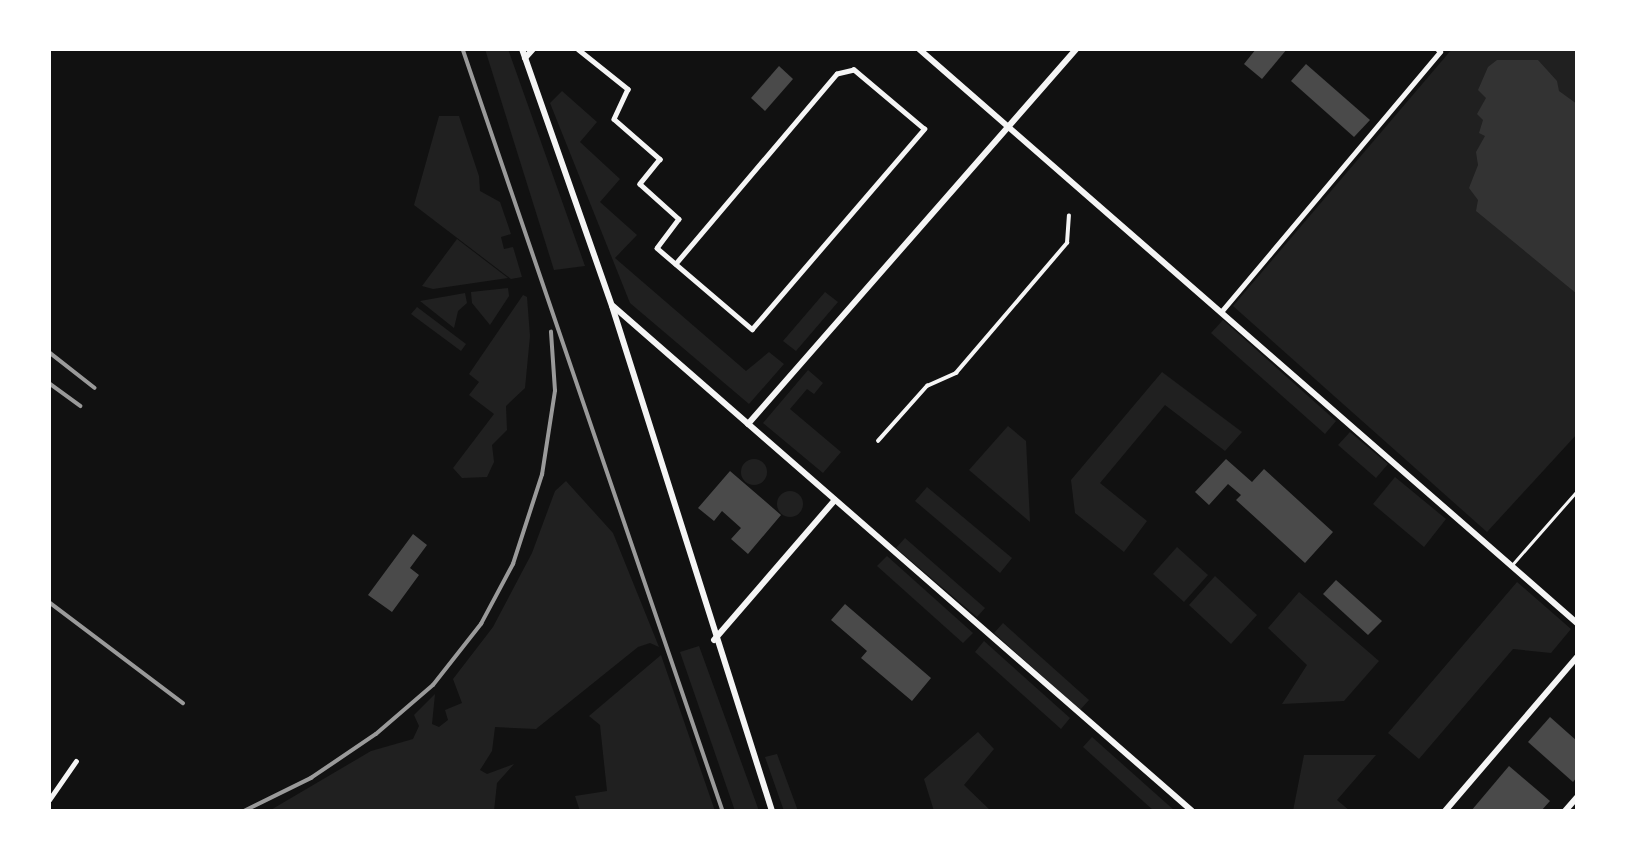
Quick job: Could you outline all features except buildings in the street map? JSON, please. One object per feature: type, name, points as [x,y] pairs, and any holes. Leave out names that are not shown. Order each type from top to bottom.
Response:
[{"type":"main road","points":[[522,49],[612,306],[715,640],[772,811]]},
{"type":"main road","points":[[525,58],[533,49]]},
{"type":"main road","points":[[919,49],[1577,623]]},
{"type":"main road","points":[[748,424],[1076,49]]},
{"type":"main road","points":[[612,306],[1192,811]]},
{"type":"main road","points":[[715,640],[835,500]]},
{"type":"main road","points":[[1445,811],[1577,657]]},
{"type":"main road","points":[[1565,811],[1577,797]]},
{"type":"street","points":[[578,49],[628,89],[614,119],[660,159],[640,184],[679,219],[657,248],[752,329],[924,129],[854,70],[837,74],[676,264]]},
{"type":"street","points":[[1221,313],[1440,52],[1437,49]]},
{"type":"street","points":[[878,442],[927,386],[956,373],[1067,243],[1069,216]]},
{"type":"street","points":[[49,800],[76,761]]},
{"type":"lane","points":[[1511,566],[1577,491]]},
{"type":"shaded area","points":[[485,49],[508,49],[585,266],[554,270]]},
{"type":"shaded area","points":[[1452,49],[1577,49],[1577,434],[1487,532],[1233,306]]},
{"type":"shaded area","points":[[1497,60],[1538,60],[1557,81],[1559,91],[1577,104],[1577,294],[1476,211],[1478,200],[1469,188],[1478,165],[1476,152],[1485,136],[1479,133],[1483,120],[1477,114],[1486,98],[1478,90],[1488,67]]},
{"type":"shaded area","points":[[562,91],[597,122],[580,142],[620,179],[600,202],[637,235],[615,258],[746,371],[769,352],[784,364],[749,404],[630,303],[550,103]]},
{"type":"shaded area","points":[[439,116],[459,116],[479,176],[480,191],[500,202],[511,234],[501,237],[504,249],[513,247],[522,277],[511,279],[414,205]]},
{"type":"shaded area","points":[[457,239],[508,278],[433,289],[422,286]]},
{"type":"shaded area","points":[[508,288],[509,296],[490,325],[472,303],[471,292]]},
{"type":"shaded area","points":[[825,292],[838,302],[796,351],[783,341]]},
{"type":"shaded area","points":[[465,293],[467,303],[458,311],[454,328],[420,301]]},
{"type":"shaded area","points":[[523,295],[527,297],[530,336],[525,388],[506,406],[507,430],[492,445],[494,462],[487,477],[462,478],[453,468],[494,414],[469,395],[479,382],[469,374]]},
{"type":"shaded area","points":[[417,307],[466,344],[461,351],[411,314]]},
{"type":"shaded area","points":[[1223,320],[1336,421],[1325,434],[1211,333]]},
{"type":"shaded area","points":[[808,370],[823,383],[814,394],[807,389],[790,409],[841,452],[823,473],[763,423]]},
{"type":"shaded area","points":[[1162,372],[1242,432],[1225,451],[1165,405],[1100,483],[1147,521],[1124,552],[1075,513],[1071,480]]},
{"type":"shaded area","points":[[1008,426],[1026,441],[1030,522],[969,470]]},
{"type":"shaded area","points":[[1350,432],[1388,464],[1376,478],[1338,445]]},
{"type":"shaded area","points":[[754,459],[763,463],[767,472],[763,481],[754,485],[745,481],[741,472],[745,463]]},
{"type":"shaded area","points":[[1395,477],[1446,519],[1424,547],[1373,504]]},
{"type":"shaded area","points":[[566,481],[613,533],[659,647],[650,643],[638,647],[536,729],[495,727],[492,751],[480,770],[487,774],[514,764],[497,783],[494,811],[269,811],[371,751],[413,739],[419,726],[414,715],[435,694],[432,724],[439,727],[448,720],[445,710],[462,703],[453,679],[493,627],[532,553],[555,491]]},
{"type":"shaded area","points":[[927,487],[1012,558],[1000,573],[915,501]]},
{"type":"shaded area","points":[[790,491],[799,495],[803,504],[799,513],[790,517],[781,513],[777,504],[781,495]]},
{"type":"shaded area","points":[[905,538],[985,608],[977,617],[896,548]]},
{"type":"shaded area","points":[[1177,547],[1208,575],[1184,602],[1153,574]]},
{"type":"shaded area","points":[[887,556],[973,633],[963,643],[877,566]]},
{"type":"shaded area","points":[[1215,576],[1257,615],[1231,644],[1189,605]]},
{"type":"shaded area","points":[[1517,582],[1571,629],[1551,653],[1513,649],[1419,759],[1388,733]]},
{"type":"shaded area","points":[[1299,592],[1379,661],[1344,701],[1282,704],[1307,665],[1268,628]]},
{"type":"shaded area","points":[[1003,623],[1089,700],[1080,710],[994,633]]},
{"type":"shaded area","points":[[984,641],[1070,718],[1061,729],[975,652]]},
{"type":"shaded area","points":[[699,646],[759,811],[735,811],[680,652]]},
{"type":"shaded area","points":[[661,655],[715,811],[580,811],[575,796],[607,791],[600,725],[589,716]]},
{"type":"shaded area","points":[[978,732],[994,749],[964,785],[991,811],[934,811],[924,779]]},
{"type":"shaded area","points":[[1092,737],[1175,811],[1154,811],[1083,747]]},
{"type":"shaded area","points":[[777,754],[798,811],[784,811],[765,757]]},
{"type":"shaded area","points":[[1304,755],[1376,755],[1337,800],[1350,811],[1293,811]]},
{"type":"railway","points":[[463,49],[723,811]]},
{"type":"railway","points":[[244,811],[311,778],[376,734],[433,685],[481,624],[513,564],[542,475],[555,391],[551,332]]},
{"type":"railway","points":[[49,352],[95,388]]},
{"type":"railway","points":[[49,383],[81,406]]},
{"type":"railway","points":[[49,602],[183,703]]}]
